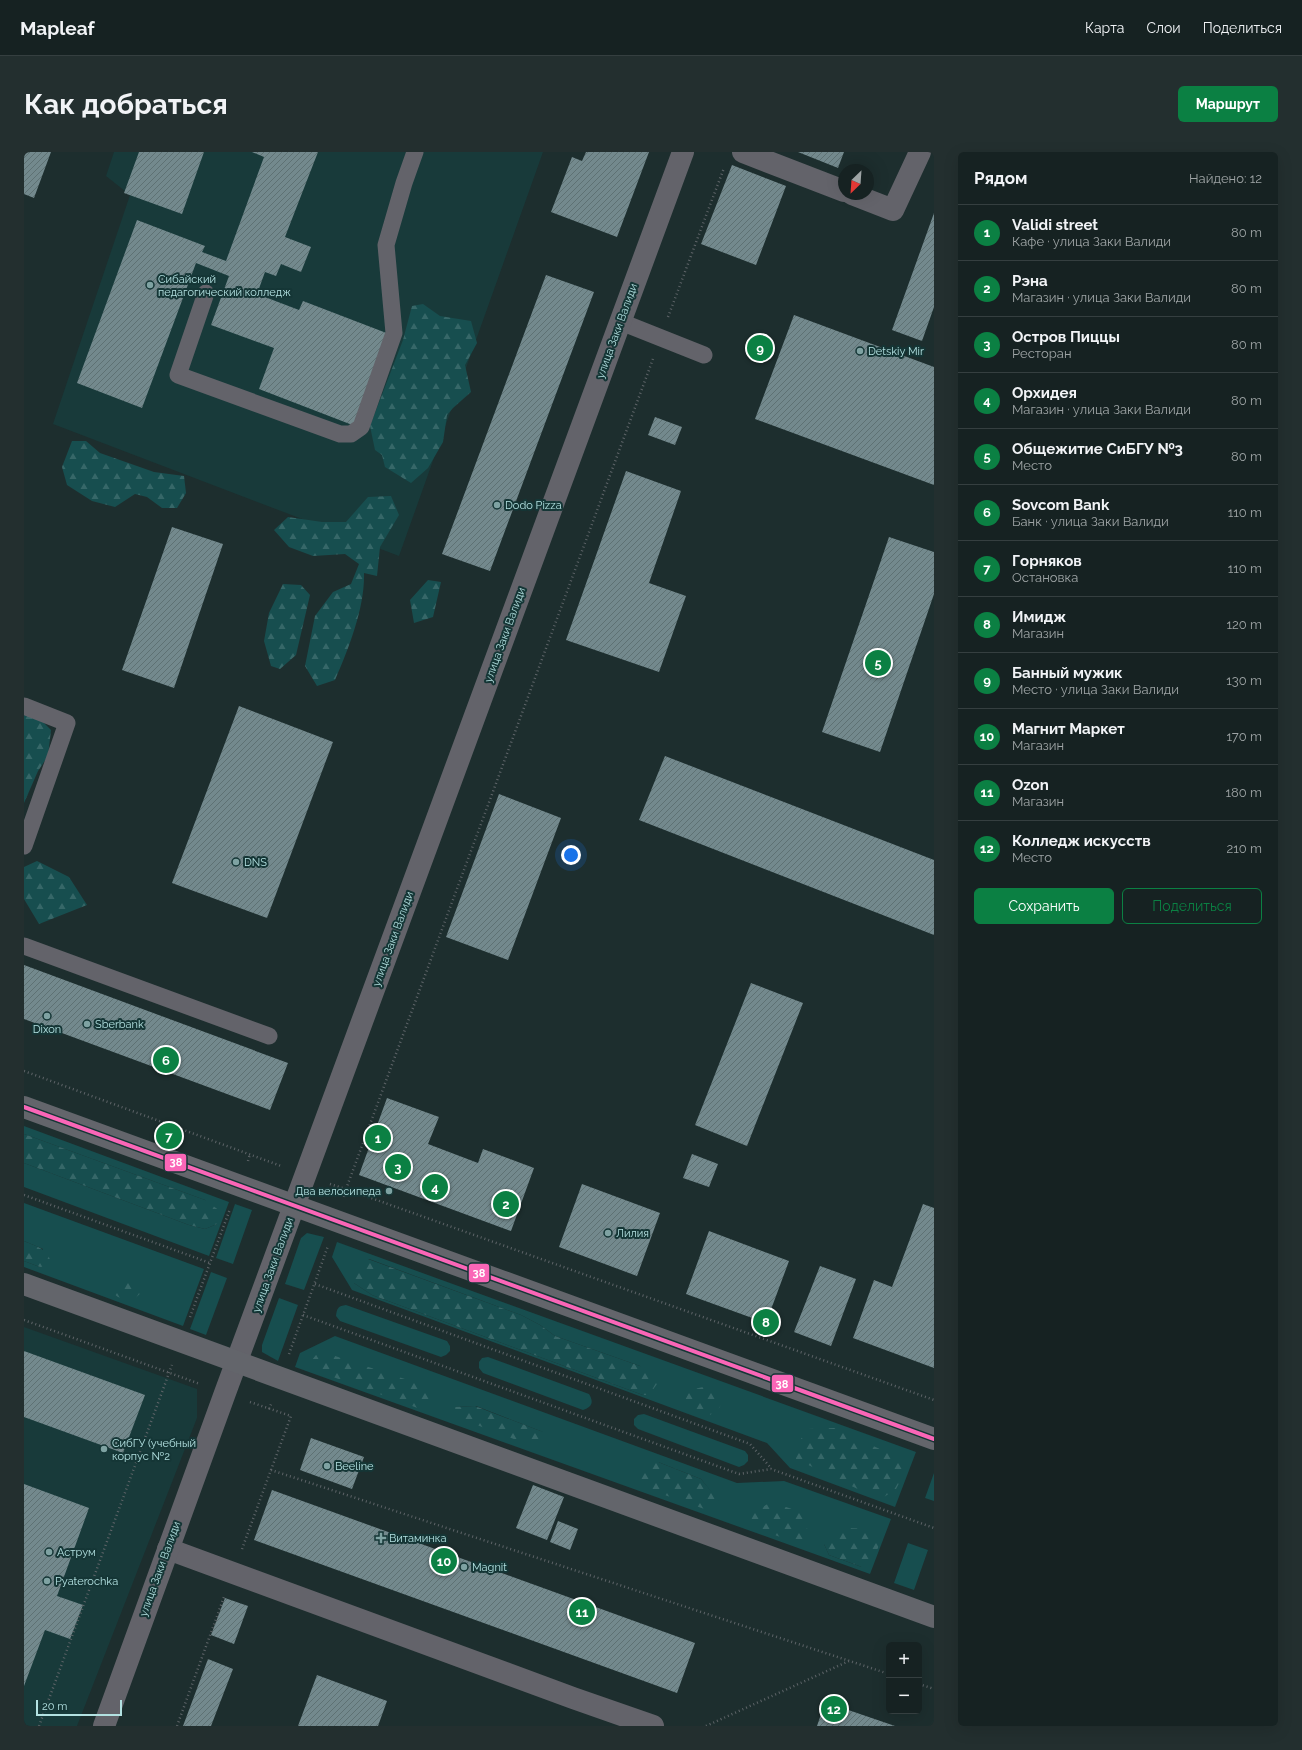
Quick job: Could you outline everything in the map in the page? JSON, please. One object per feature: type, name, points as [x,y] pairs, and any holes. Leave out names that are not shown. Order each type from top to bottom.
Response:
[{"type":"main road","points":[[24,1107],[934,1439]]},
{"type":"main road","points":[[24,1284],[934,1617]]},
{"type":"street","name":"улица Заки Валиди","points":[[104,1726],[236,1362],[295,1206],[683,152]]},
{"type":"street","points":[[867,200],[893,210],[920,152]]},
{"type":"street","points":[[734,157],[838,189]]},
{"type":"street","points":[[168,1549],[566,1696],[653,1726]]},
{"type":"lane","points":[[206,293],[178,375],[340,434],[351,434],[361,427],[394,333],[386,245],[404,183],[415,152]]},
{"type":"lane","points":[[621,322],[704,355]]},
{"type":"lane","points":[[24,706],[67,723],[24,846]]},
{"type":"lane","points":[[24,946],[269,1036]]},
{"type":"path","points":[[667,320],[734,157]]},
{"type":"path","points":[[269,1409],[315,1284],[337,1221],[346,1189],[654,357]]},
{"type":"path","points":[[24,1071],[306,1175],[934,1400]]},
{"type":"path","points":[[24,1195],[210,1264]]},
{"type":"path","points":[[315,1284],[750,1444],[771,1469]]},
{"type":"path","points":[[303,1315],[739,1474],[771,1469],[934,1528]]},
{"type":"path","points":[[24,1320],[291,1416],[241,1550]]},
{"type":"path","points":[[39,1726],[169,1373]]},
{"type":"path","points":[[271,1470],[886,1673]]},
{"type":"path","points":[[177,1726],[225,1594]]},
{"type":"path","points":[[706,1726],[849,1661]]},
{"type":"path","points":[[922,1685],[934,1689]]},
{"type":"shaded area","points":[[114,152],[543,152],[399,556],[53,424],[130,195],[106,176]]},
{"type":"shaded area","points":[[24,1327],[197,1389],[197,1418],[77,1726],[24,1726]]},
{"type":"green space","points":[[423,304],[440,316],[471,321],[477,343],[465,365],[471,392],[447,415],[443,442],[428,468],[411,483],[385,467],[382,455],[375,450],[370,426],[403,340],[412,306]]},
{"type":"green space","points":[[72,441],[86,441],[100,453],[154,472],[184,476],[186,493],[177,508],[162,508],[147,497],[135,494],[115,507],[92,501],[67,485],[62,467]]},
{"type":"green space","points":[[391,496],[399,515],[380,547],[377,576],[364,573],[364,586],[359,613],[346,655],[335,680],[317,686],[305,666],[315,616],[333,592],[351,584],[359,564],[345,554],[313,556],[289,547],[274,530],[288,517],[322,522],[346,522],[368,497]]},
{"type":"green space","points":[[428,580],[441,582],[433,617],[414,623],[410,600]]},
{"type":"green space","points":[[283,584],[301,585],[310,595],[296,655],[280,669],[271,666],[264,641],[269,613]]},
{"type":"green space","points":[[24,705],[51,730],[48,756],[38,771],[24,803]]},
{"type":"green space","points":[[37,861],[69,877],[87,905],[39,924],[24,899],[24,867]]},
{"type":"green space","points":[[24,1126],[229,1202],[209,1256],[24,1187],[24,1163],[189,1225],[205,1229],[217,1224],[205,1200],[24,1134]]},
{"type":"green space","points":[[24,1134],[205,1200],[220,1211],[217,1224],[205,1229],[189,1225],[24,1163]]},
{"type":"green space","points":[[24,1203],[204,1269],[183,1326],[24,1267],[24,1261],[40,1267],[43,1249],[24,1241]]},
{"type":"green space","points":[[235,1204],[252,1210],[233,1264],[216,1258]]},
{"type":"green space","points":[[307,1233],[324,1237],[304,1290],[285,1284],[301,1238]]},
{"type":"green space","points":[[24,1241],[40,1248],[46,1253],[50,1260],[47,1266],[40,1267],[24,1261]]},
{"type":"green space","points":[[337,1242],[916,1452],[895,1507],[790,1468],[767,1443],[352,1290],[332,1257]],"holes":[[[361,1259],[369,1259],[521,1315],[540,1325],[555,1336],[640,1366],[649,1395],[643,1395],[372,1295],[354,1283]]]},
{"type":"green space","points":[[360,1259],[368,1259],[521,1315],[540,1325],[555,1336],[640,1366],[656,1377],[657,1384],[649,1395],[643,1395],[372,1295],[354,1283],[352,1277],[355,1263]]},
{"type":"green space","points":[[211,1272],[227,1278],[206,1335],[190,1329]]},
{"type":"green space","points":[[114,1279],[134,1282],[142,1292],[132,1301],[118,1297],[110,1291]]},
{"type":"green space","points":[[279,1298],[298,1305],[278,1361],[262,1352],[262,1345]]},
{"type":"green space","points":[[346,1305],[447,1341],[450,1346],[450,1351],[441,1357],[340,1321],[336,1316],[337,1309]]},
{"type":"green space","points":[[335,1336],[737,1483],[784,1481],[891,1519],[870,1574],[295,1367],[300,1353]],"holes":[[[476,1406],[543,1432],[455,1407]],[[658,1462],[701,1479],[720,1503]],[[824,1544],[862,1567],[829,1555]]]},
{"type":"green space","points":[[329,1354],[420,1384],[430,1399],[423,1410],[325,1374],[313,1367],[312,1360],[316,1355]]},
{"type":"green space","points":[[488,1357],[589,1394],[592,1402],[590,1406],[583,1410],[483,1373],[479,1368],[479,1362],[482,1358]]},
{"type":"green space","points":[[703,1387],[721,1394],[720,1407],[710,1415],[689,1408],[684,1402],[690,1390]]},
{"type":"green space","points":[[475,1406],[543,1432],[541,1445],[535,1447],[461,1419],[456,1414],[455,1407]]},
{"type":"green space","points":[[644,1414],[745,1451],[748,1455],[748,1461],[739,1467],[638,1429],[634,1425],[634,1419],[638,1415]]},
{"type":"green space","points":[[834,1428],[906,1461],[906,1470],[896,1489],[884,1497],[870,1495],[796,1459],[796,1446],[808,1429]]},
{"type":"green space","points":[[658,1462],[701,1479],[721,1503],[713,1512],[642,1487],[634,1475],[638,1469]]},
{"type":"green space","points":[[934,1473],[934,1501],[925,1498]]},
{"type":"green space","points":[[771,1502],[804,1513],[809,1538],[799,1544],[759,1529],[751,1518],[754,1512]]},
{"type":"green space","points":[[846,1528],[872,1529],[881,1539],[874,1559],[862,1567],[829,1555],[824,1544]]},
{"type":"green space","points":[[908,1543],[928,1550],[914,1590],[894,1583]]},
{"type":"building","points":[[24,152],[51,152],[34,198],[24,194]]},
{"type":"building","points":[[139,152],[204,152],[182,214],[124,193]]},
{"type":"building","name":"Сибайский педагогический колледж","points":[[252,152],[318,152],[285,237],[311,247],[301,272],[281,264],[276,276],[265,272],[257,294],[299,310],[303,301],[389,334],[355,426],[259,389],[274,348],[211,325],[229,276],[196,263],[142,408],[77,383],[137,220],[205,246],[202,252],[226,261],[264,157]]},
{"type":"building","points":[[586,152],[649,152],[617,237],[551,212],[572,157],[582,161]]},
{"type":"building","points":[[798,152],[844,152],[840,164],[838,164],[838,168]]},
{"type":"building","points":[[732,165],[786,186],[756,265],[701,244]]},
{"type":"building","points":[[934,213],[934,307],[922,341],[892,330]]},
{"type":"building","points":[[546,275],[594,292],[490,571],[442,554]]},
{"type":"building","points":[[794,315],[934,367],[934,485],[755,419]]},
{"type":"building","points":[[655,417],[682,427],[675,445],[648,435]]},
{"type":"building","points":[[626,471],[681,491],[649,583],[686,596],[659,672],[566,640]]},
{"type":"building","points":[[172,527],[223,544],[174,688],[122,670]]},
{"type":"building","points":[[889,537],[934,552],[934,594],[880,752],[822,732]]},
{"type":"building","points":[[239,706],[333,742],[267,918],[172,883]]},
{"type":"building","points":[[665,756],[934,860],[934,935],[639,820]]},
{"type":"building","points":[[499,794],[561,818],[508,960],[446,937]]},
{"type":"building","points":[[24,965],[288,1063],[270,1110],[24,1019]]},
{"type":"building","points":[[751,983],[803,1003],[747,1146],[695,1125]]},
{"type":"building","points":[[387,1098],[439,1117],[428,1144],[478,1163],[483,1149],[534,1168],[511,1231],[359,1175]]},
{"type":"building","points":[[692,1154],[718,1164],[709,1187],[683,1178]]},
{"type":"building","points":[[582,1184],[660,1213],[637,1276],[559,1247]]},
{"type":"building","points":[[923,1204],[934,1208],[934,1368],[853,1338],[874,1280],[892,1287]]},
{"type":"building","points":[[709,1231],[789,1261],[766,1323],[686,1294]]},
{"type":"building","points":[[820,1266],[856,1279],[831,1346],[794,1332]]},
{"type":"building","points":[[24,1351],[145,1395],[123,1453],[24,1417]]},
{"type":"building","points":[[311,1438],[364,1457],[352,1489],[300,1470]]},
{"type":"building","name":"Аструм","points":[[24,1484],[89,1508],[57,1596],[83,1605],[70,1639],[45,1630],[24,1686]]},
{"type":"building","points":[[533,1485],[564,1497],[547,1540],[516,1528]]},
{"type":"building","points":[[272,1490],[695,1643],[677,1693],[254,1540]]},
{"type":"building","points":[[558,1521],[578,1529],[570,1550],[550,1542]]},
{"type":"building","points":[[225,1598],[248,1606],[234,1644],[211,1635]]},
{"type":"building","points":[[208,1659],[233,1669],[211,1726],[183,1726]]},
{"type":"building","points":[[317,1675],[387,1701],[378,1726],[298,1726]]},
{"type":"building","points":[[825,1702],[895,1726],[817,1726]]},
{"type":"transit line","name":"38","points":[[24,1107],[934,1439]]},
{"type":"place","name":"Сибайский педагогический колледж","points":[[150,285]]},
{"type":"place","name":"Банный мужик","points":[[760,348]]},
{"type":"place","name":"Detskiy Mir","points":[[860,351]]},
{"type":"place","name":"Dodo Pizza","points":[[497,505]]},
{"type":"place","name":"Общежитие СиБГУ №3","points":[[878,663]]},
{"type":"place","name":"DNS","points":[[236,862]]},
{"type":"place","name":"Dixon","points":[[47,1016]]},
{"type":"place","name":"Sberbank","points":[[87,1024]]},
{"type":"place","name":"Sovcom Bank","points":[[166,1060]]},
{"type":"place","name":"Горняков","points":[[169,1136]]},
{"type":"place","name":"Validi street","points":[[378,1138]]},
{"type":"place","name":"Остров Пиццы","points":[[398,1167]]},
{"type":"place","name":"Орхидея","points":[[435,1187]]},
{"type":"place","name":"Два велосипеда","points":[[389,1191]]},
{"type":"place","name":"Рэна","points":[[506,1204]]},
{"type":"place","name":"Лилия","points":[[608,1233]]},
{"type":"place","name":"Имидж","points":[[766,1322]]},
{"type":"place","name":"СибГУ (учебный корпус №2","points":[[104,1449]]},
{"type":"place","name":"Beeline","points":[[327,1466]]},
{"type":"place","name":"Витаминка","points":[[381,1538]]},
{"type":"place","name":"Аструм","points":[[49,1552]]},
{"type":"place","name":"Магнит Маркет","points":[[444,1561]]},
{"type":"place","name":"Magnit","points":[[464,1567]]},
{"type":"place","name":"Pyaterochka","points":[[47,1581]]},
{"type":"place","name":"Ozon","points":[[582,1612]]},
{"type":"place","name":"Колледж искусств","points":[[834,1709]]}]
